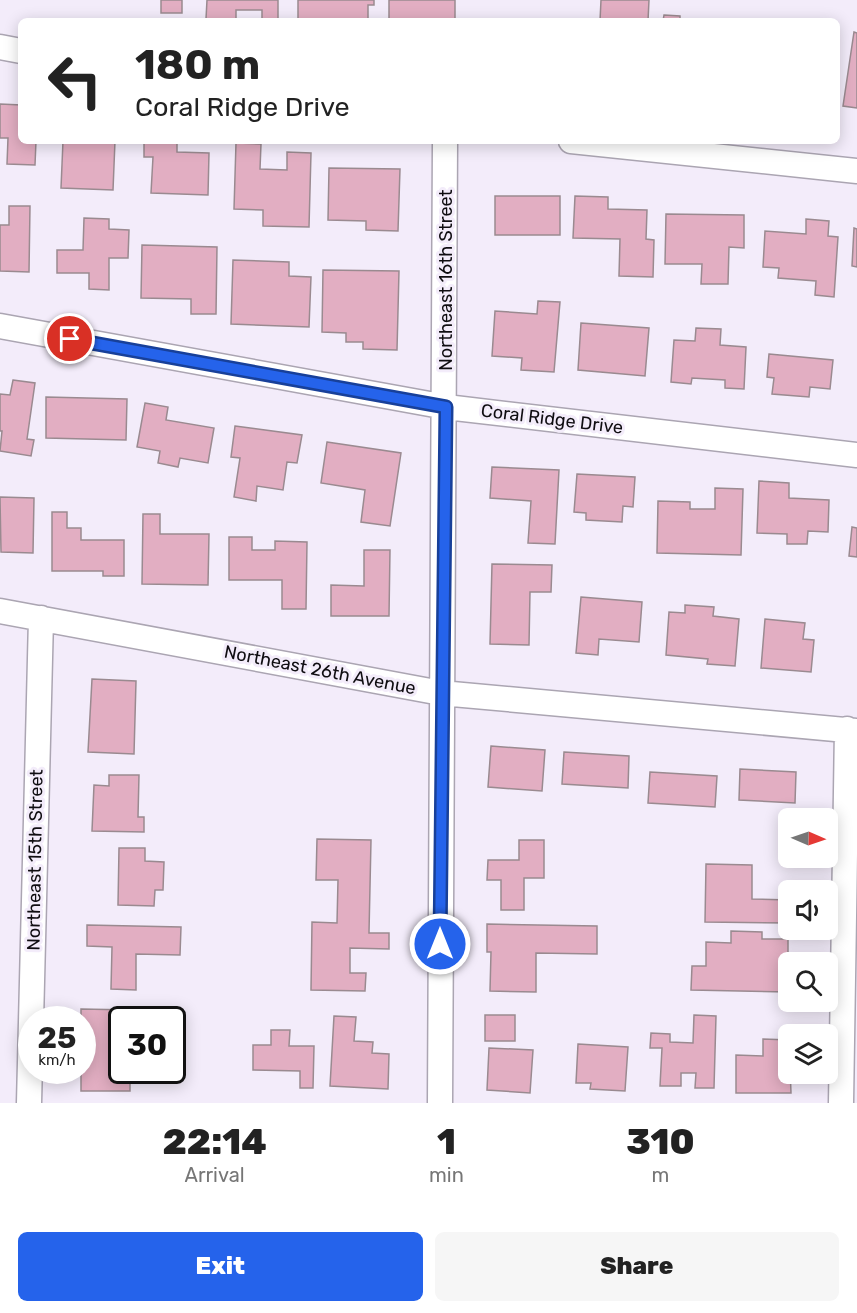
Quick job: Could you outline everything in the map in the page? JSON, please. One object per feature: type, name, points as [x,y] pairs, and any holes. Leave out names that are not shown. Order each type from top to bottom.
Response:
[{"type":"street","points":[[0,47],[18,50]]},
{"type":"street","name":"Northeast 16th Street","points":[[440,1103],[446,144]]},
{"type":"street","points":[[600,144],[857,171]]},
{"type":"street","name":"Coral Ridge Drive","points":[[0,326],[446,407],[857,455]]},
{"type":"street","name":"Northeast 26th Avenue","points":[[0,610],[441,693],[852,730]]},
{"type":"street","name":"Northeast 15th Street","points":[[29,1103],[41,618]]},
{"type":"street","points":[[841,1103],[852,730]]},
{"type":"building","points":[[161,0],[182,0],[182,13],[161,13]]},
{"type":"building","points":[[207,0],[278,0],[278,18],[262,18],[262,10],[236,10],[236,18],[206,18]]},
{"type":"building","points":[[298,0],[374,0],[374,5],[368,5],[368,18],[298,18]]},
{"type":"building","points":[[389,0],[455,0],[455,18],[389,18]]},
{"type":"building","points":[[601,0],[649,0],[648,18],[600,18]]},
{"type":"building","points":[[664,15],[680,16],[680,18],[664,18]]},
{"type":"building","points":[[854,32],[857,33],[857,108],[843,106]]},
{"type":"building","points":[[0,104],[18,105],[18,144],[36,144],[35,165],[7,164],[8,138],[0,138]]},
{"type":"building","points":[[63,144],[115,144],[113,190],[61,188]]},
{"type":"building","points":[[144,144],[177,144],[177,152],[209,153],[208,195],[151,193],[153,157],[144,157]]},
{"type":"building","points":[[236,144],[261,144],[260,169],[287,170],[287,152],[311,153],[309,227],[263,226],[263,210],[234,209]]},
{"type":"building","points":[[329,168],[400,169],[398,231],[366,230],[366,221],[328,220]]},
{"type":"building","points":[[495,196],[560,196],[560,235],[495,235]]},
{"type":"building","points":[[575,196],[608,197],[608,209],[647,210],[646,239],[654,240],[653,277],[619,276],[620,239],[573,238]]},
{"type":"building","points":[[9,206],[30,206],[29,272],[0,271],[0,225],[9,225]]},
{"type":"building","points":[[666,214],[744,215],[744,248],[729,247],[728,284],[701,284],[702,264],[665,264]]},
{"type":"building","points":[[84,218],[109,219],[109,229],[129,230],[128,258],[109,258],[109,290],[89,289],[89,273],[57,273],[57,250],[83,250]]},
{"type":"building","points":[[806,219],[829,221],[828,236],[838,237],[834,297],[815,295],[816,281],[778,278],[779,268],[763,267],[765,231],[806,234]]},
{"type":"building","points":[[854,228],[857,229],[857,267],[852,266]]},
{"type":"building","points":[[142,245],[217,247],[216,314],[191,314],[191,299],[141,298]]},
{"type":"building","points":[[233,260],[289,262],[289,276],[311,277],[309,327],[231,324]]},
{"type":"building","points":[[323,270],[399,271],[397,350],[363,349],[363,342],[346,342],[346,333],[322,332]]},
{"type":"building","points":[[538,301],[560,302],[554,372],[521,370],[522,358],[492,356],[495,311],[537,314]]},
{"type":"building","points":[[581,323],[649,328],[645,376],[578,370]]},
{"type":"building","points":[[696,328],[721,329],[720,345],[746,347],[744,389],[725,388],[725,380],[692,378],[691,384],[671,382],[674,340],[695,341]]},
{"type":"building","points":[[769,354],[833,360],[830,389],[810,387],[809,397],[772,394],[774,378],[767,377]]},
{"type":"building","points":[[13,380],[35,383],[27,439],[34,440],[31,456],[0,451],[2,431],[0,431],[0,394],[10,395]]},
{"type":"building","points":[[46,397],[127,399],[126,440],[46,438]]},
{"type":"building","points":[[145,403],[168,407],[166,420],[214,428],[208,463],[180,458],[178,467],[158,463],[160,451],[137,447]]},
{"type":"building","points":[[235,426],[302,435],[297,463],[287,462],[283,490],[257,486],[256,501],[234,497],[240,458],[231,457]]},
{"type":"building","points":[[327,442],[401,453],[390,526],[361,522],[365,490],[321,483]]},
{"type":"building","points":[[492,467],[559,470],[555,544],[528,543],[531,501],[490,498]]},
{"type":"building","points":[[577,474],[635,477],[633,507],[623,506],[622,522],[586,520],[586,513],[574,512]]},
{"type":"building","points":[[759,481],[789,483],[789,498],[829,500],[828,532],[808,531],[807,544],[787,544],[787,534],[757,533]]},
{"type":"building","points":[[715,488],[743,489],[741,555],[657,553],[658,501],[690,502],[690,509],[715,509]]},
{"type":"building","points":[[0,497],[34,498],[33,553],[1,552]]},
{"type":"building","points":[[52,512],[67,512],[67,528],[81,528],[81,540],[124,540],[124,576],[103,576],[103,571],[52,571]]},
{"type":"building","points":[[143,514],[160,514],[160,534],[209,534],[208,585],[142,584]]},
{"type":"building","points":[[852,527],[857,528],[857,557],[849,556]]},
{"type":"building","points":[[229,537],[252,537],[252,550],[275,550],[275,541],[307,542],[306,609],[282,609],[282,580],[229,580]]},
{"type":"building","points":[[364,550],[390,550],[389,616],[331,616],[331,585],[364,586]]},
{"type":"building","points":[[492,564],[552,565],[551,592],[530,592],[529,645],[490,644]]},
{"type":"building","points":[[581,597],[642,602],[639,642],[599,639],[598,655],[576,653]]},
{"type":"building","points":[[685,605],[714,607],[713,616],[739,619],[735,666],[707,664],[708,659],[666,655],[669,612],[685,613]]},
{"type":"building","points":[[765,619],[805,623],[803,639],[814,640],[811,672],[761,668]]},
{"type":"building","points":[[92,679],[136,681],[134,754],[88,752]]},
{"type":"building","points":[[491,746],[545,750],[542,791],[488,787]]},
{"type":"building","points":[[564,752],[629,756],[628,788],[562,784]]},
{"type":"building","points":[[740,769],[796,772],[795,803],[739,800]]},
{"type":"building","points":[[650,772],[717,776],[715,807],[648,803]]},
{"type":"building","points":[[109,775],[139,775],[138,817],[144,817],[144,832],[92,831],[94,785],[109,786]]},
{"type":"building","points":[[317,839],[371,840],[369,933],[389,933],[389,949],[350,948],[350,973],[366,973],[365,991],[311,990],[312,922],[337,923],[338,880],[316,880]]},
{"type":"building","points":[[519,840],[544,840],[544,878],[524,878],[524,910],[501,910],[501,880],[487,880],[488,860],[519,860]]},
{"type":"building","points":[[119,848],[145,848],[145,861],[164,862],[163,890],[155,890],[154,906],[118,905]]},
{"type":"building","points":[[706,864],[752,865],[752,899],[778,900],[778,923],[705,922]]},
{"type":"building","points":[[487,924],[597,926],[597,954],[536,953],[536,992],[490,991],[491,952],[487,952]]},
{"type":"building","points":[[87,925],[181,927],[180,955],[136,954],[136,990],[111,989],[112,947],[87,946]]},
{"type":"building","points":[[731,931],[762,932],[762,939],[788,940],[788,952],[778,952],[778,992],[691,990],[692,966],[706,966],[706,942],[731,943]]},
{"type":"building","points":[[96,1009],[108,1010],[108,1084],[130,1084],[130,1091],[81,1091],[81,1084],[96,1084]]},
{"type":"building","points":[[485,1015],[515,1015],[515,1041],[485,1041]]},
{"type":"building","points":[[694,1015],[716,1016],[714,1088],[695,1088],[696,1073],[681,1073],[681,1086],[660,1086],[662,1048],[650,1048],[651,1033],[670,1034],[670,1042],[693,1043]]},
{"type":"building","points":[[334,1016],[356,1017],[354,1041],[373,1042],[372,1053],[389,1054],[388,1089],[330,1086]]},
{"type":"building","points":[[271,1030],[290,1030],[289,1046],[314,1046],[313,1088],[300,1088],[300,1071],[253,1070],[253,1045],[271,1045]]},
{"type":"building","points":[[763,1039],[778,1040],[778,1084],[791,1084],[791,1093],[736,1093],[736,1055],[763,1056]]},
{"type":"building","points":[[578,1044],[628,1047],[625,1091],[590,1089],[591,1083],[576,1083]]},
{"type":"building","points":[[489,1048],[533,1050],[530,1093],[487,1090]]},
{"type":"route","points":[[70,339],[446,407],[441,693],[440,944]]}]
